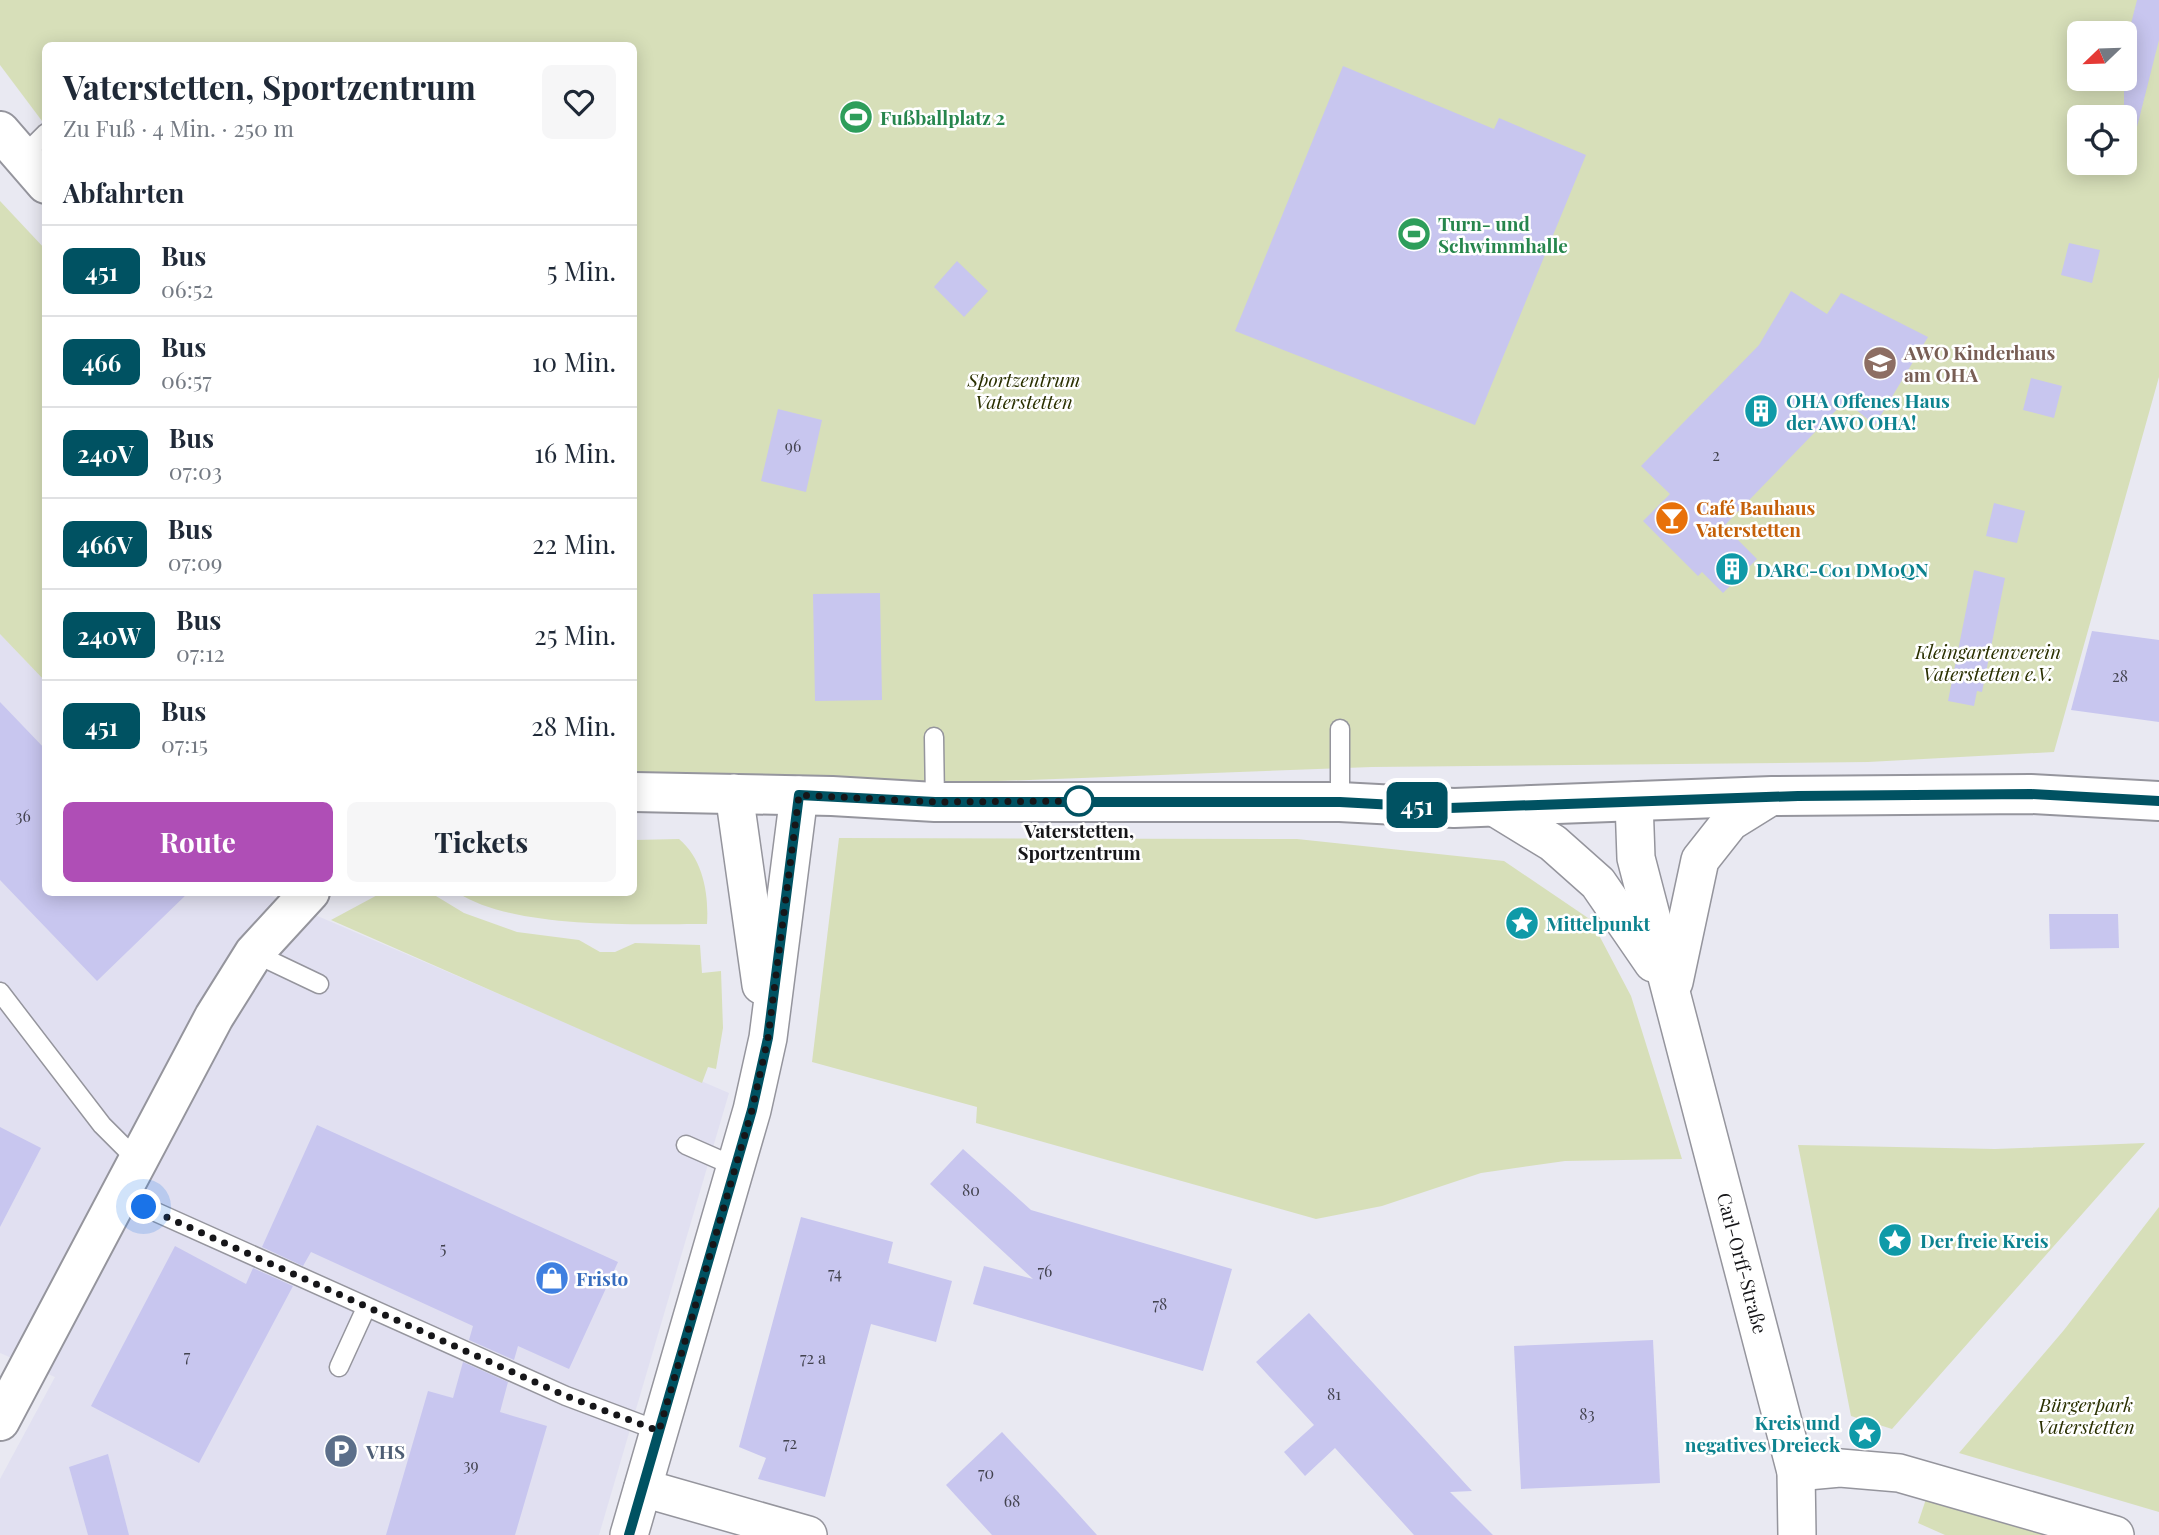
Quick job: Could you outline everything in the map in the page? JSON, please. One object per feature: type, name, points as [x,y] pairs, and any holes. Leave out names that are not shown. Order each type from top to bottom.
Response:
[{"type":"street","points":[[637,792],[799,795],[935,802],[1340,802],[1494,807],[1772,796],[2031,794],[2159,801]]},
{"type":"street","points":[[734,793],[768,1038]]},
{"type":"street","points":[[629,1535],[736,1167],[768,1038],[799,795]]},
{"type":"street","name":"Carl-Orff-Straße","points":[[1672,994],[1700,860],[1730,822],[1772,796]]},
{"type":"street","name":"Carl-Orff-Straße","points":[[1634,801],[1636,858],[1796,1472],[1797,1535]]},
{"type":"street","name":"Carl-Orff-Straße","points":[[1494,807],[1553,843],[1598,883],[1672,994]]},
{"type":"street","points":[[0,1421],[214,1017],[254,953],[306,896]]},
{"type":"street","points":[[1796,1472],[1840,1468],[1899,1473],[2115,1535]]},
{"type":"street","points":[[643,1488],[808,1535]]},
{"type":"lane","points":[[1340,729],[1340,802]]},
{"type":"lane","points":[[934,737],[935,802]]},
{"type":"lane","points":[[254,953],[319,984]]},
{"type":"lane","points":[[0,992],[102,1125],[138,1161]]},
{"type":"lane","points":[[686,1145],[736,1167]]},
{"type":"lane","points":[[120,1196],[566,1396],[659,1431]]},
{"type":"lane","points":[[339,1367],[366,1308]]},
{"type":"shaded area","points":[[0,634],[42,678],[42,896],[271,896],[729,1093],[599,1535],[0,1535],[0,1479],[55,1377],[0,1353]]},
{"type":"green space","name":"Sportzentrum Vaterstetten","points":[[0,0],[2159,0],[2159,377],[2054,752],[1868,762],[1372,767],[894,785],[644,776],[637,772],[637,42],[42,42],[42,121],[0,65]]},
{"type":"green space","points":[[0,201],[42,246],[42,678],[0,634]]},
{"type":"green space","points":[[839,838],[1297,839],[1504,861],[1591,920],[1631,996],[1682,1159],[1565,1161],[1481,1173],[1382,1206],[1316,1219],[976,1123],[977,1107],[812,1062]]},
{"type":"green space","points":[[679,839],[687,847],[703,878],[707,924],[613,924],[544,919],[483,905],[464,896],[637,896],[637,840]]},
{"type":"green space","points":[[376,896],[436,896],[464,913],[517,932],[579,940],[600,952],[615,952],[635,943],[700,945],[702,973],[721,971],[723,1028],[716,1069],[708,1067],[702,1083],[331,920]]},
{"type":"green space","points":[[2145,1143],[1892,1429],[1851,1416],[1798,1145],[1995,1149]]},
{"type":"green space","name":"Bürgerpark Vaterstetten","points":[[2159,1207],[2159,1512],[1959,1453],[2064,1330]]},
{"type":"green space","points":[[1928,1493],[2072,1535],[1945,1535],[1918,1523]]},
{"type":"building","points":[[2137,0],[2159,0],[2159,40],[2137,127],[2137,105],[2124,105],[2124,91],[2137,91],[2137,21],[2132,21]]},
{"type":"building","name":"Turn- und Schwimmhalle","points":[[1343,66],[1494,129],[1499,118],[1586,155],[1475,425],[1235,331]]},
{"type":"building","points":[[2069,243],[2100,250],[2092,283],[2061,275]]},
{"type":"building","points":[[957,261],[988,291],[964,317],[934,287]]},
{"type":"building","name":"OHA Offenes Haus der AWO OHA!","points":[[1791,291],[1827,314],[1841,293],[1928,337],[1875,425],[1845,401],[1724,526],[1757,559],[1723,593],[1702,572],[1698,576],[1643,521],[1670,494],[1641,466],[1759,345]]},
{"type":"building","points":[[2031,378],[2062,386],[2054,418],[2023,410]]},
{"type":"building","points":[[778,409],[822,420],[806,492],[761,481]]},
{"type":"building","points":[[1994,503],[2025,511],[2017,543],[1986,536]]},
{"type":"building","points":[[1974,570],[2005,578],[1982,692],[1977,691],[1974,706],[1948,701]]},
{"type":"building","points":[[880,593],[882,700],[815,701],[813,594]]},
{"type":"building","points":[[2092,631],[2159,640],[2159,722],[2071,710]]},
{"type":"building","points":[[0,702],[42,746],[42,896],[185,896],[97,981],[0,880]]},
{"type":"building","points":[[2049,914],[2118,914],[2119,948],[2050,949]]},
{"type":"building","points":[[317,1125],[618,1262],[569,1369],[518,1346],[514,1360],[469,1340],[473,1326],[311,1252],[303,1266],[262,1247]]},
{"type":"building","points":[[0,1127],[41,1148],[0,1227]]},
{"type":"building","points":[[963,1149],[1031,1210],[1232,1269],[1203,1371],[973,1304],[984,1266],[1033,1279],[930,1184]]},
{"type":"building","points":[[801,1217],[893,1242],[888,1263],[952,1281],[936,1342],[871,1324],[825,1497],[758,1479],[766,1458],[739,1447]]},
{"type":"building","points":[[175,1246],[246,1284],[253,1268],[293,1286],[199,1463],[91,1406]]},
{"type":"building","points":[[1309,1313],[1472,1491],[1450,1492],[1493,1535],[1414,1535],[1335,1448],[1305,1476],[1284,1452],[1314,1425],[1256,1362]]},
{"type":"building","points":[[1653,1340],[1660,1483],[1521,1489],[1514,1346]]},
{"type":"building","points":[[463,1362],[508,1382],[500,1412],[547,1426],[515,1535],[386,1535],[428,1391],[453,1398]]},
{"type":"building","points":[[1002,1432],[1097,1535],[992,1535],[946,1485]]},
{"type":"building","points":[[108,1454],[129,1535],[88,1535],[69,1467]]},
{"type":"bus line","name":"451","points":[[629,1535],[752,1110],[768,1038],[799,795],[935,802],[1340,802],[1449,808],[1742,796],[2031,794],[2159,801]]},
{"type":"place","name":"Fußballplatz 2","points":[[856,117]]},
{"type":"place","name":"Turn- und Schwimmhalle","points":[[1414,234]]},
{"type":"place","name":"AWO Kinderhaus am OHA","points":[[1880,363]]},
{"type":"place","name":"OHA Offenes Haus der AWO OHA!","points":[[1761,411]]},
{"type":"place","name":"Café Bauhaus Vaterstetten","points":[[1672,518]]},
{"type":"place","name":"DARC-C01 DM0QN","points":[[1732,569]]},
{"type":"place","name":"Vaterstetten, Sportzentrum","points":[[1079,801]]},
{"type":"place","name":"Mittelpunkt","points":[[1522,923]]},
{"type":"place","name":"Der freie Kreis","points":[[1895,1240]]},
{"type":"place","name":"Fristo","points":[[552,1278]]},
{"type":"place","name":"Kreis und negatives Dreieck","points":[[1865,1433]]},
{"type":"place","name":"VHS","points":[[341,1451]]},
{"type":"route","points":[[144,1207],[566,1396],[659,1431],[752,1110],[768,1038],[799,795],[935,802],[1079,801]]},
{"type":"park label","name":"Kleingartenverein Vaterstetten e.V.","points":[[1988,662]]}]
